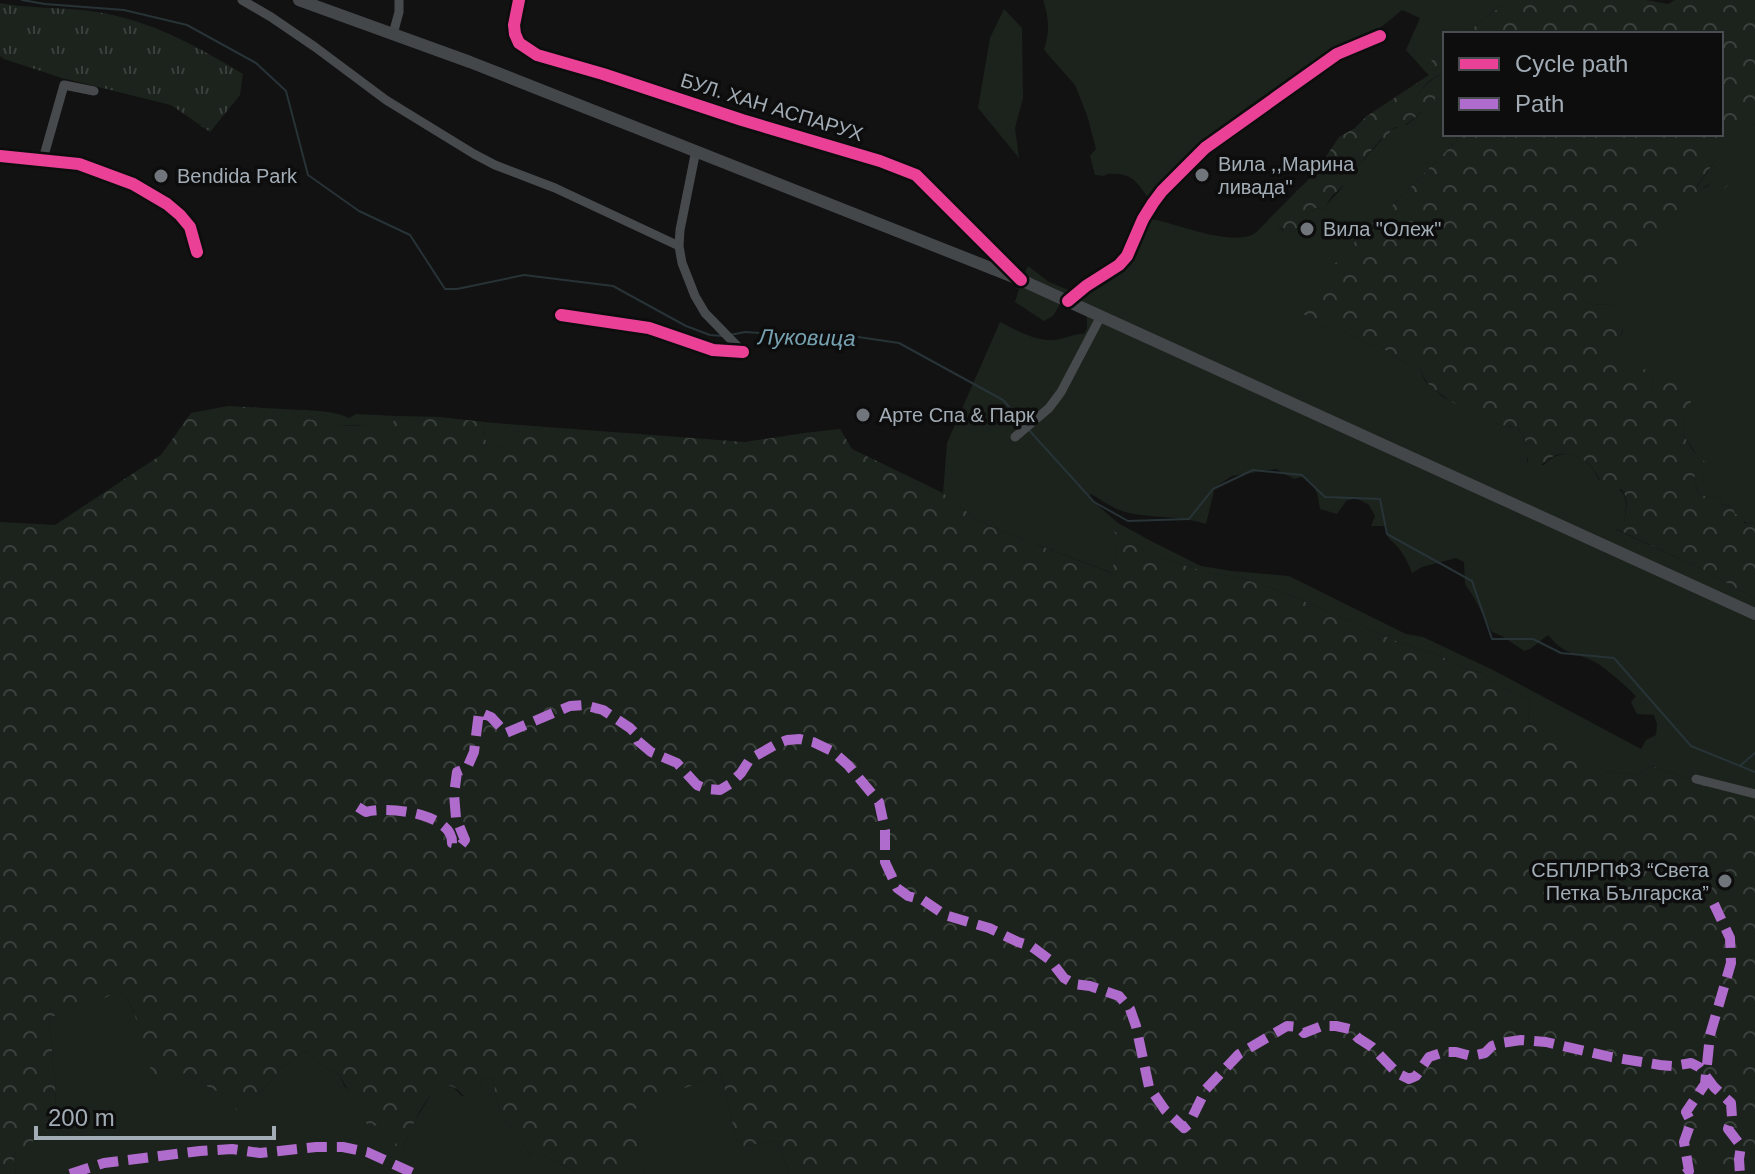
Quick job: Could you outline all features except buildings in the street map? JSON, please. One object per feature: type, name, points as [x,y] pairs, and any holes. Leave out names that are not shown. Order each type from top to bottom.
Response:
[{"type":"main road","points":[[299,0],[470,62],[1021,280],[1755,614]]},
{"type":"street","points":[[242,0],[271,17],[386,100],[474,154],[679,246]]},
{"type":"street","points":[[393,34],[399,0]]},
{"type":"street","name":"БУЛ. ХАН АСПАРУХ","points":[[519,0],[515,34],[519,43],[537,55],[880,161],[916,175],[1021,280]]},
{"type":"street","points":[[1068,301],[1119,265],[1127,256],[1153,203],[1205,148],[1337,54],[1380,36]]},
{"type":"street","points":[[43,159],[64,85],[94,91]]},
{"type":"street","points":[[561,315],[649,328],[713,350],[743,352],[705,313],[682,263],[680,230],[696,150]]},
{"type":"street","points":[[0,156],[79,164],[133,184],[180,215],[190,227],[197,252]]},
{"type":"street","points":[[1018,434],[1049,408],[1061,392],[1101,316]]},
{"type":"street","points":[[1696,779],[1755,794]]},
{"type":"green space","points":[[1043,0],[1509,0],[1468,32],[1443,32],[1443,52],[1422,68],[1406,50],[1420,18],[1402,10],[1206,150],[1174,182],[1152,219],[1229,237],[1252,235],[1272,220],[1283,231],[1294,232],[1315,208],[1324,209],[1391,129],[1405,126],[1434,105],[1415,98],[1428,83],[1443,74],[1443,136],[1461,136],[1376,219],[1321,325],[1379,346],[1420,368],[1425,381],[1443,397],[1497,424],[1516,428],[1523,434],[1527,462],[1544,465],[1551,458],[1567,454],[1583,459],[1599,480],[1624,494],[1624,522],[1615,529],[1704,570],[1755,599],[1755,795],[1652,766],[1637,775],[1603,771],[1577,757],[1578,752],[1528,723],[1530,699],[1502,688],[1481,673],[1452,664],[1443,657],[1396,641],[1278,590],[1163,559],[1113,531],[1117,554],[1112,573],[999,530],[975,518],[943,493],[947,443],[1000,322],[1045,340],[1084,334],[1087,329],[1087,317],[1079,308],[1060,304],[1053,316],[1044,321],[1015,302],[1017,289],[1028,266],[1049,282],[1071,291],[1122,257],[1149,199],[1128,176],[1095,175],[1090,156],[1096,149],[1075,85],[1044,50],[1048,19]],"holes":[[[1276,469],[1294,479],[1301,477],[1310,481],[1317,493],[1320,509],[1337,514],[1346,501],[1356,498],[1369,505],[1375,516],[1371,526],[1387,526],[1388,538],[1403,554],[1412,573],[1422,567],[1456,558],[1464,562],[1465,584],[1492,632],[1524,651],[1548,635],[1566,650],[1597,663],[1636,696],[1631,702],[1637,714],[1654,715],[1656,735],[1646,740],[1641,749],[1493,670],[1423,637],[1406,634],[1289,576],[1201,566],[1118,523],[1087,496],[1091,494],[1125,512],[1206,524],[1215,487],[1232,476]]]},
{"type":"green space","points":[[1509,0],[1646,0],[1668,4],[1675,0],[1755,0],[1755,124],[1718,157],[1696,187],[1702,189],[1728,176],[1731,183],[1581,300],[1593,305],[1615,304],[1620,312],[1623,319],[1620,341],[1623,355],[1617,370],[1646,370],[1654,377],[1651,391],[1657,394],[1669,377],[1694,393],[1685,417],[1683,434],[1709,470],[1708,482],[1704,484],[1703,475],[1697,470],[1696,486],[1700,495],[1720,499],[1721,504],[1732,508],[1735,514],[1745,516],[1744,523],[1755,524],[1755,599],[1704,570],[1614,528],[1624,522],[1626,497],[1621,489],[1614,493],[1605,490],[1583,459],[1571,454],[1558,455],[1530,468],[1525,441],[1519,430],[1458,406],[1430,385],[1420,368],[1379,346],[1321,325],[1300,312],[1331,268],[1461,136],[1723,136],[1723,32],[1468,32]]},
{"type":"green space","points":[[0,3],[98,12],[163,31],[243,74],[240,95],[210,132],[171,105],[62,78],[4,59],[0,56]]},
{"type":"green space","points":[[1004,9],[1022,28],[1023,98],[1015,128],[1019,158],[978,108],[990,38]]},
{"type":"green space","points":[[1443,52],[1443,74],[1428,82],[1416,97],[1435,93],[1435,105],[1405,125],[1409,129],[1391,129],[1388,137],[1381,139],[1324,209],[1315,208],[1294,232],[1285,236],[1283,230],[1272,221],[1266,222],[1315,173],[1339,137],[1429,75],[1422,68]]},
{"type":"green space","points":[[1755,124],[1755,524],[1740,519],[1730,506],[1721,504],[1720,499],[1700,495],[1695,482],[1697,469],[1703,475],[1704,483],[1708,482],[1683,434],[1685,417],[1651,391],[1654,377],[1617,370],[1623,331],[1615,304],[1593,305],[1581,300],[1712,182],[1702,189],[1696,188],[1718,157]]},
{"type":"green space","points":[[228,406],[301,410],[289,413],[345,426],[390,426],[397,416],[484,422],[485,440],[503,448],[510,446],[520,425],[745,442],[840,429],[852,449],[943,493],[975,518],[999,530],[1111,573],[1117,554],[1112,530],[1163,559],[1278,590],[1396,641],[1443,657],[1452,664],[1481,673],[1502,688],[1530,699],[1528,723],[1579,752],[1578,757],[1603,771],[1637,775],[1652,766],[1755,795],[1755,1174],[790,1174],[777,1141],[744,1146],[736,1139],[721,1073],[628,1112],[645,1174],[580,1174],[540,1153],[537,1159],[533,1158],[501,1115],[493,1076],[482,1079],[477,1093],[471,1095],[464,1096],[451,1086],[436,1090],[422,1108],[404,1146],[394,1149],[399,1132],[395,1125],[368,1126],[339,1074],[306,1051],[282,1067],[263,1090],[228,1122],[238,1106],[227,1095],[186,1073],[158,1083],[149,1065],[132,1009],[121,990],[72,1014],[70,1010],[49,1018],[56,1117],[53,1122],[44,1123],[31,1113],[36,1131],[30,1150],[13,1153],[16,1174],[0,1174],[0,522],[55,525],[161,455],[191,413]]},
{"type":"green space","points":[[301,410],[349,418],[356,414],[397,416],[390,426],[351,426],[311,421],[287,413]]},
{"type":"green space","points":[[484,422],[520,425],[510,447],[503,448],[485,440]]},
{"type":"green space","points":[[121,990],[133,1012],[158,1082],[186,1073],[227,1095],[238,1106],[231,1119],[263,1090],[282,1067],[306,1051],[339,1074],[345,1087],[383,1125],[395,1124],[399,1132],[395,1148],[404,1146],[412,1125],[435,1088],[452,1086],[462,1096],[477,1093],[482,1079],[493,1076],[501,1115],[533,1158],[540,1153],[580,1174],[16,1174],[13,1153],[21,1154],[31,1113],[39,1117],[56,1117],[49,1018],[71,1009],[73,1013]]},
{"type":"green space","points":[[721,1073],[736,1139],[744,1146],[777,1141],[790,1174],[645,1174],[627,1112]]},
{"type":"waterway","name":"Луковица","points":[[22,0],[124,10],[187,25],[256,63],[286,91],[308,175],[359,211],[410,235],[445,289],[524,275],[613,286],[686,326],[710,335],[723,336]]},
{"type":"waterway","name":"Луковица","points":[[730,335],[745,332],[815,337],[831,333],[899,343],[1003,400],[1024,424]]},
{"type":"waterway","name":"Луковица","points":[[1028,429],[1094,502],[1128,521],[1189,519],[1213,489],[1253,470],[1302,475],[1325,497],[1380,499],[1387,534],[1472,581],[1492,639],[1533,639],[1561,653],[1614,658],[1691,746],[1755,772]]},
{"type":"waterway","points":[[1741,765],[1755,753]]},
{"type":"marked path","points":[[358,807],[366,812],[403,811],[431,818],[449,833],[452,843],[461,845],[465,840],[456,818],[454,794],[457,772],[467,768],[474,752],[479,712],[491,717],[506,733],[570,706],[584,705],[603,710],[630,728],[638,741],[651,752],[677,763],[697,785],[707,789],[720,790],[730,784],[750,759],[775,745],[787,740],[813,742],[832,751],[848,765],[879,802],[885,830],[885,862],[897,888],[945,915],[989,928],[1031,946],[1074,984],[1119,996],[1130,1009],[1136,1026],[1149,1087],[1165,1110],[1184,1128],[1206,1089],[1239,1054],[1287,1026],[1298,1027],[1304,1033],[1322,1026],[1350,1029],[1397,1073],[1409,1079],[1416,1076],[1429,1057],[1444,1052],[1471,1056],[1485,1053],[1501,1043],[1521,1040],[1546,1042],[1611,1057],[1673,1066],[1691,1063],[1699,1067],[1731,1103],[1732,1117],[1728,1129],[1741,1146],[1740,1174]]},
{"type":"marked path","points":[[1685,1174],[1689,1171],[1684,1142],[1691,1122],[1686,1112],[1705,1084],[1710,1035],[1731,963],[1730,938],[1714,904]]},
{"type":"marked path","points":[[70,1174],[104,1163],[200,1151],[232,1149],[260,1153],[316,1147],[343,1147],[367,1152],[415,1174]]},
{"type":"cycle path","points":[[519,0],[515,34],[519,43],[537,55],[880,161],[916,175],[1021,280]]},
{"type":"cycle path","points":[[1068,301],[1119,265],[1127,256],[1153,203],[1205,148],[1337,54],[1380,36]]},
{"type":"cycle path","points":[[0,156],[79,164],[133,184],[180,215],[190,227],[197,252]]},
{"type":"cycle path","points":[[561,315],[649,328],[713,350],[743,352]]},
{"type":"place","name":"Вила ,,Марина ливада''","points":[[1202,175]]},
{"type":"place","name":"Bendida Park","points":[[161,176]]},
{"type":"place","name":"Вила \"Олеж\"","points":[[1307,229]]},
{"type":"place","name":"Арте Спа & Парк","points":[[863,415]]},
{"type":"place","name":"СБПЛРПФЗ “Света Петка Българска”","points":[[1725,881]]}]
